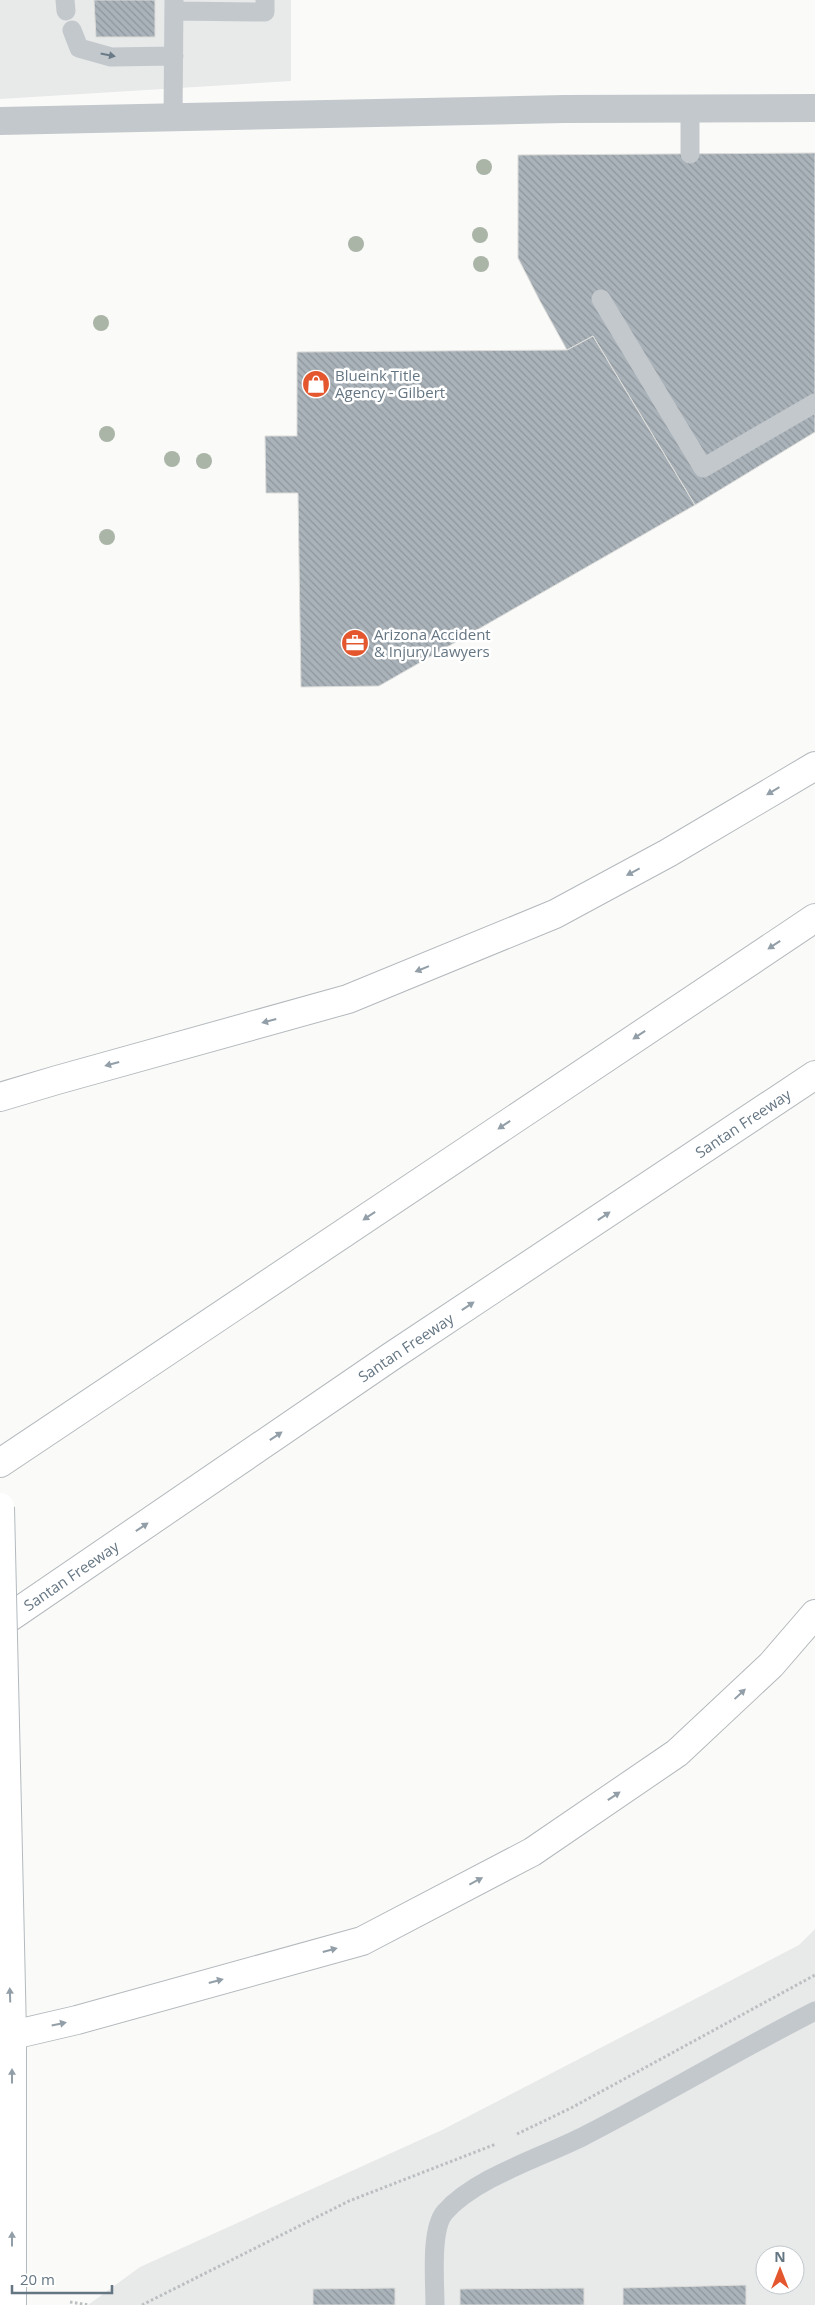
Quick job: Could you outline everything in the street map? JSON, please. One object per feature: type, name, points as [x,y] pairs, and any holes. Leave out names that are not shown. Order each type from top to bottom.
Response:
[{"type":"main road","points":[[0,1098],[57,1080],[348,999],[555,914],[668,853],[815,766]]},
{"type":"main road","points":[[0,1463],[815,918]]},
{"type":"main road","name":"Santan Freeway","points":[[0,1624],[384,1362],[815,1075]]},
{"type":"main road","points":[[0,1507],[7,1810],[6,2036],[12,2305]]},
{"type":"main road","points":[[6,2036],[77,2020],[362,1941],[532,1852],[677,1753],[771,1665],[815,1614]]},
{"type":"street","points":[[0,121],[173,119],[564,109],[815,108]]},
{"type":"lane","points":[[173,119],[174,6],[265,12],[266,0]]},
{"type":"lane","points":[[72,30],[79,48],[111,57],[174,56]]},
{"type":"lane","points":[[690,108],[690,154]]},
{"type":"lane","points":[[601,299],[703,468],[815,403]]},
{"type":"lane","points":[[435,2305],[437,2231],[444,2213],[475,2188],[584,2136],[815,2011]]},
{"type":"path","points":[[514,2135],[571,2108],[815,1975]]},
{"type":"path","points":[[142,2305],[348,2201],[498,2143]]},
{"type":"path","points":[[70,2302],[89,2305]]},
{"type":"shaded area","points":[[0,0],[291,0],[291,81],[0,99]]},
{"type":"shaded area","points":[[815,1929],[815,2305],[88,2305],[140,2267],[442,2130],[799,1945]]},
{"type":"building","points":[[94,0],[155,0],[155,37],[96,37]]},
{"type":"building","points":[[815,153],[815,432],[695,505],[593,336],[567,350],[518,258],[518,155]]},
{"type":"building","points":[[593,336],[695,505],[379,686],[301,687],[298,493],[266,493],[265,436],[297,436],[297,352],[567,350]]},
{"type":"building","points":[[746,2285],[746,2305],[623,2305],[623,2288]]},
{"type":"building","points":[[395,2288],[395,2305],[313,2305],[313,2289]]},
{"type":"building","points":[[584,2288],[584,2305],[460,2305],[460,2289]]},
{"type":"place","name":"Blueink Title Agency - Gilbert","points":[[316,384]]},
{"type":"place","name":"Arizona Accident & Injury Lawyers","points":[[355,643]]}]
